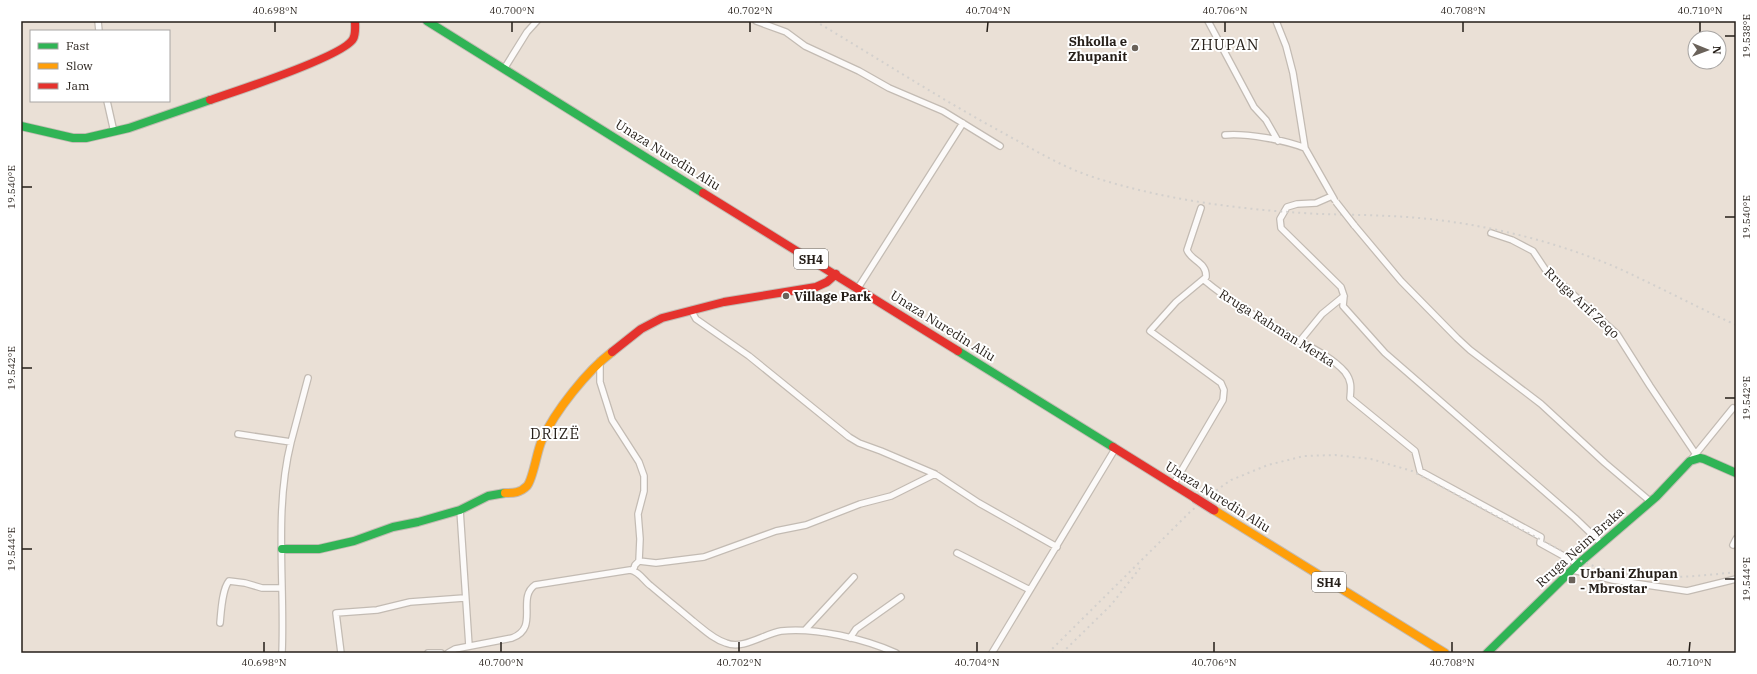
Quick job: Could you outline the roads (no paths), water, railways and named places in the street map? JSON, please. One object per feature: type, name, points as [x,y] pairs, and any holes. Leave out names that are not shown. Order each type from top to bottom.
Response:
[{"type":"main road","points":[[21,126],[73,138],[86,138],[114,132],[154,120],[277,77],[343,49],[353,40],[355,34],[355,21]]},
{"type":"main road","name":"Unaza Nuredin Aliu","points":[[427,21],[1444,653]]},
{"type":"main road","points":[[282,549],[319,549],[354,541],[393,527],[418,522],[460,510],[488,496],[498,493],[517,493],[528,486],[541,441],[548,426],[600,361],[651,322],[691,310],[752,296],[816,287],[827,282],[836,274]]},
{"type":"main road","points":[[1690,461],[1695,459],[1704,459],[1736,473]]},
{"type":"main road","name":"Rruga Neim Braka","points":[[1487,653],[1601,543],[1651,502],[1690,461]]},
{"type":"street","points":[[504,69],[526,32],[537,21]]},
{"type":"street","points":[[756,21],[786,32],[805,46],[859,71],[889,88],[943,111],[1000,146]]},
{"type":"street","points":[[1208,21],[1254,107],[1266,120],[1278,141]]},
{"type":"street","points":[[1276,21],[1286,46],[1293,73],[1305,148],[1336,202],[1400,281],[1457,338],[1470,350],[1541,404],[1605,463],[1651,502]]},
{"type":"street","points":[[107,102],[114,132]]},
{"type":"street","points":[[858,288],[963,123]]},
{"type":"street","points":[[1225,135],[1242,134],[1291,143],[1305,148]]},
{"type":"street","points":[[1332,196],[1316,203],[1291,204],[1281,214],[1280,223],[1285,232],[1341,287],[1344,296],[1343,306]]},
{"type":"street","points":[[1174,485],[1221,406],[1224,390],[1216,380],[1150,331],[1180,298],[1206,277],[1205,269],[1188,254],[1187,250],[1201,208]]},
{"type":"street","name":"Rruga Arif Zeqo","points":[[1491,233],[1512,240],[1533,251],[1545,269],[1617,334],[1650,386],[1696,452]]},
{"type":"street","name":"Rruga Rahman Merka","points":[[1204,280],[1222,295],[1246,311],[1336,363],[1345,373],[1351,385],[1350,398],[1415,451],[1420,471],[1542,537],[1540,543],[1575,567]]},
{"type":"street","points":[[1300,341],[1322,314],[1344,296]]},
{"type":"street","points":[[1338,300],[1385,353],[1575,518],[1601,543]]},
{"type":"street","points":[[691,310],[696,319],[749,356],[849,437],[859,443],[935,474],[979,503],[1057,547]]},
{"type":"street","points":[[600,361],[600,382],[612,420],[636,455],[644,476],[644,491],[638,514],[640,539],[639,561],[635,565],[633,571]]},
{"type":"street","points":[[282,653],[284,475],[308,378]]},
{"type":"street","points":[[1690,461],[1733,408]]},
{"type":"street","points":[[238,434],[291,442]]},
{"type":"street","points":[[992,653],[1115,449]]},
{"type":"street","points":[[639,561],[656,563],[704,557],[776,531],[806,525],[846,509],[890,496],[935,474]]},
{"type":"street","points":[[460,510],[464,598],[469,646]]},
{"type":"street","points":[[957,553],[1030,590]]},
{"type":"street","points":[[1575,567],[1620,581],[1688,591],[1736,579]]},
{"type":"street","points":[[448,653],[455,649],[512,638],[520,635],[527,621],[528,595],[531,587],[535,584],[633,571],[714,637],[725,643],[736,645],[774,633],[806,630],[850,638],[880,646],[896,653]]},
{"type":"street","points":[[806,630],[854,577]]},
{"type":"street","points":[[220,623],[226,584],[229,581],[245,583],[262,588],[282,588]]},
{"type":"street","points":[[341,653],[336,613],[377,610],[410,602],[464,598]]},
{"type":"street","points":[[850,638],[856,629],[900,598]]},
{"type":"street","points":[[428,653],[441,653]]},
{"type":"railway","points":[[815,21],[983,122],[1050,159],[1096,178],[1151,193],[1235,207],[1320,214],[1374,215],[1415,218],[1453,222],[1502,231],[1574,251],[1620,269],[1736,325]]},
{"type":"railway","points":[[1048,653],[1191,511],[1214,492],[1231,480],[1268,465],[1304,456],[1335,455],[1371,459],[1412,471],[1581,561],[1600,568],[1619,573],[1657,577],[1696,576],[1736,572]]},
{"type":"railway","points":[[1062,653],[1111,605],[1140,568]]},
{"type":"place","name":"Shkolla e Zhupanit","points":[[1135,48]]},
{"type":"place","name":"Village Park","points":[[786,296]]},
{"type":"place","name":"Urbani Zhupan - Mbrostar","points":[[1572,580]]},
{"type":"district","name":"ZHUPAN","points":[[1225,44]]},
{"type":"district","name":"DRIZË","points":[[555,433]]}]
